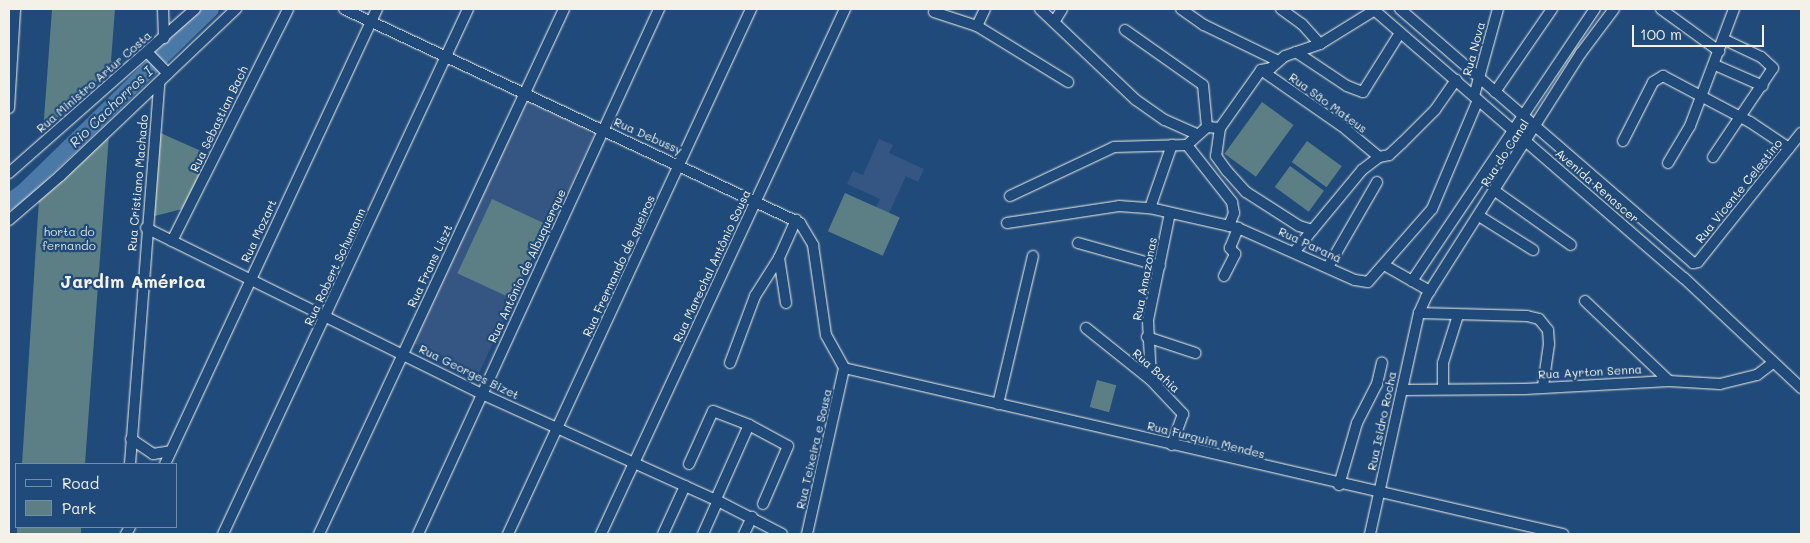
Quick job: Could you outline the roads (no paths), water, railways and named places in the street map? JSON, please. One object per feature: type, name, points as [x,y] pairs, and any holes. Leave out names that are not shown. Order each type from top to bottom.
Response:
[{"type":"street","points":[[9,108],[15,9]]},
{"type":"street","points":[[163,9],[164,38]]},
{"type":"street","name":"Rua Ministro Artur Costa","points":[[9,173],[150,55],[164,38],[195,9]]},
{"type":"street","points":[[9,220],[159,83],[166,72],[236,9]]},
{"type":"street","name":"Rua Sebastian Bach","points":[[172,241],[288,9]]},
{"type":"street","name":"Rua Debussy","points":[[344,9],[445,58],[680,164],[796,220],[806,230],[813,245],[826,335],[844,368]]},
{"type":"street","name":"Rua Mozart","points":[[165,463],[249,281],[378,9]]},
{"type":"street","name":"Rua Robert Schumann","points":[[223,534],[326,318],[468,9]]},
{"type":"street","name":"Rua Frans Liszt","points":[[319,534],[564,9]]},
{"type":"street","name":"Rua Antônio de Albuquerque","points":[[418,534],[660,9]]},
{"type":"street","name":"Rua Frernando de queiros","points":[[508,534],[751,9]]},
{"type":"street","name":"Rua Marechal Antônio Sousa","points":[[601,534],[845,9]]},
{"type":"street","points":[[978,26],[985,9]]},
{"type":"street","points":[[1040,9],[1136,100],[1165,120],[1196,134]]},
{"type":"street","points":[[1054,22],[1062,9]]},
{"type":"street","points":[[1181,9],[1204,24],[1278,61]]},
{"type":"street","points":[[1281,9],[1320,44]]},
{"type":"street","name":"Avenida Renascer","points":[[1400,9],[1695,263]]},
{"type":"street","name":"Rua Nova","points":[[1380,269],[1432,209],[1476,98],[1498,9]]},
{"type":"street","points":[[1495,92],[1552,9]]},
{"type":"street","points":[[1412,281],[1596,9]]},
{"type":"street","name":"Rua do Canal","points":[[1419,313],[1430,291],[1537,127],[1581,53],[1614,9]]},
{"type":"street","points":[[1661,9],[1719,51]]},
{"type":"street","points":[[1668,163],[1690,126],[1700,95],[1715,66],[1734,9]]},
{"type":"street","points":[[1312,230],[1286,218],[1246,192],[1216,156],[1220,128],[1261,70],[1271,68],[1278,61],[1296,52],[1320,44],[1374,10]]},
{"type":"street","name":"Avenida Renascer","points":[[1374,10],[1684,278],[1801,388]]},
{"type":"street","points":[[934,12],[978,26],[1068,82]]},
{"type":"street","points":[[1125,30],[1203,85],[1207,127]]},
{"type":"street","points":[[1296,52],[1347,86],[1362,92],[1400,33]]},
{"type":"street","points":[[1713,157],[1763,86],[1771,73],[1772,66],[1723,39]]},
{"type":"street","points":[[150,55],[166,72]]},
{"type":"street","points":[[1715,66],[1763,86]]},
{"type":"street","name":"Rua São Mateus","points":[[1261,70],[1342,126],[1379,157]]},
{"type":"street","points":[[1623,141],[1659,76],[1741,117],[1789,148]]},
{"type":"street","points":[[1295,251],[1362,170],[1379,157],[1389,155],[1435,110],[1456,80]]},
{"type":"street","name":"Rua Cristiano Machado","points":[[130,463],[146,228],[159,83]]},
{"type":"street","points":[[1010,196],[1114,147],[1186,144],[1207,127],[1220,128]]},
{"type":"street","name":"Rua Vicente Celestino","points":[[1684,278],[1801,133]]},
{"type":"street","points":[[1186,144],[1234,208]]},
{"type":"street","points":[[1150,208],[1172,145]]},
{"type":"street","points":[[1328,267],[1377,182]]},
{"type":"street","points":[[1495,191],[1571,245]]},
{"type":"street","points":[[1224,276],[1235,254],[1230,248],[1234,227],[1234,208],[1246,192]]},
{"type":"street","name":"Rua Paraná","points":[[1007,223],[1119,206],[1150,208],[1234,227],[1295,251],[1362,282],[1368,282],[1380,269]]},
{"type":"street","name":"Rua Amazonas","points":[[1151,380],[1147,336],[1148,320],[1170,213]]},
{"type":"street","points":[[1479,216],[1533,250]]},
{"type":"street","points":[[730,363],[755,296],[779,258],[796,220]]},
{"type":"street","name":"Rua Georges Bizet","points":[[146,228],[249,281],[403,353],[482,394],[717,500],[782,534]]},
{"type":"street","points":[[1078,244],[1160,266]]},
{"type":"street","points":[[998,404],[1033,256]]},
{"type":"street","points":[[779,258],[786,303]]},
{"type":"street","points":[[1380,269],[1412,281],[1430,291]]},
{"type":"street","points":[[1585,301],[1669,381]]},
{"type":"street","points":[[1419,313],[1527,316],[1539,319],[1548,330],[1549,344],[1543,386]]},
{"type":"street","name":"Rua Isidro Rocha","points":[[1370,534],[1419,313]]},
{"type":"street","points":[[1443,390],[1443,363],[1458,315]]},
{"type":"street","name":"Rua Bahia","points":[[1086,328],[1151,380],[1183,414],[1172,444]]},
{"type":"street","points":[[1147,336],[1195,353]]},
{"type":"street","name":"Rua Ayrton Senna","points":[[1402,390],[1669,381],[1733,382],[1757,375],[1774,362]]},
{"type":"street","points":[[1339,485],[1357,423],[1377,384],[1382,363]]},
{"type":"street","name":"Rua Furquim Mendes","points":[[844,368],[1339,485],[1563,534]]},
{"type":"street","name":"Rua Teixeira e Sousa","points":[[807,534],[844,368]]},
{"type":"street","points":[[689,464],[713,412],[749,426],[788,446],[763,504]]},
{"type":"street","points":[[703,534],[749,426]]},
{"type":"street","points":[[132,439],[153,454],[171,451]]},
{"type":"street","points":[[663,534],[685,486]]},
{"type":"street","points":[[744,534],[752,518]]},
{"type":"waterway","name":"Rio Cachorros I","points":[[9,202],[23,192],[211,9]]},
{"type":"district","name":"Jardim América","points":[[133,281]]},
{"type":"park label","name":"horta do fernando","points":[[69,239]]}]
